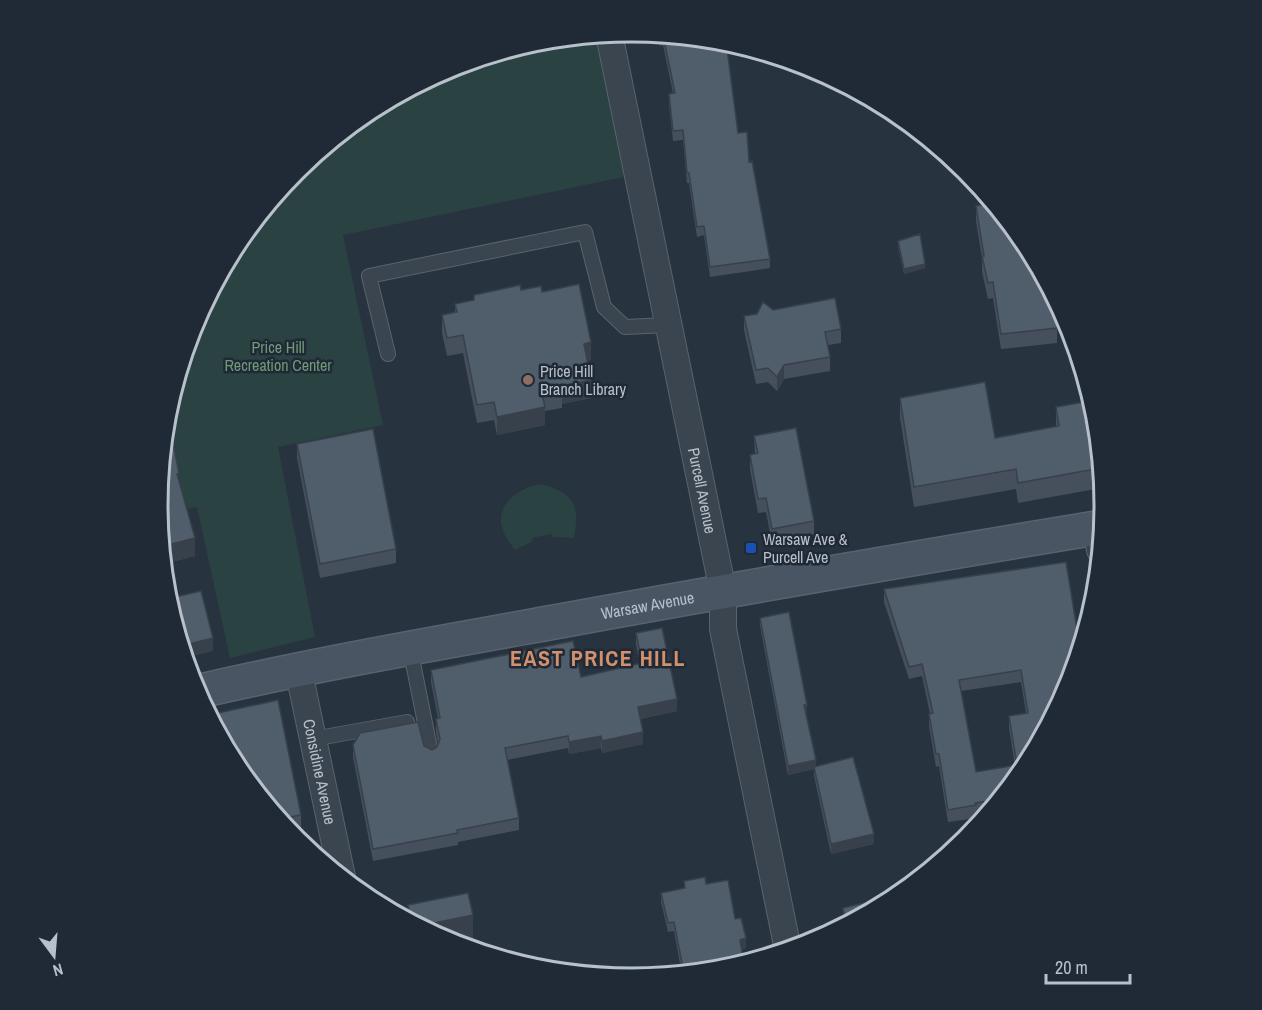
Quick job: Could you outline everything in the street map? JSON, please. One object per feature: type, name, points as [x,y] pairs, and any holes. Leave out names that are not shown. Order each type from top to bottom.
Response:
[{"type":"main road","name":"Warsaw Avenue","points":[[206,690],[298,668],[723,591],[1093,536]]},
{"type":"street","name":"Purcell Avenue","points":[[611,43],[723,591],[723,629],[786,941]]},
{"type":"street","name":"Considine Avenue","points":[[298,668],[339,864]]},
{"type":"lane","points":[[388,354],[369,276],[585,232],[604,307],[625,327],[669,325]]},
{"type":"lane","points":[[410,648],[431,753]]},
{"type":"lane","points":[[313,739],[407,722]]},
{"type":"green space","name":"Price Hill Recreation Center","points":[[611,43],[638,174],[343,235],[383,425],[278,447],[315,637],[230,658],[197,507],[168,513],[172,445],[184,385],[203,328],[230,273],[264,223],[283,200],[326,157],[349,138],[374,120],[426,90],[454,77],[511,58],[571,46]]},
{"type":"green space","points":[[541,484],[568,496],[572,502],[576,517],[574,538],[553,537],[551,534],[532,538],[533,541],[515,550],[502,528],[503,508],[519,492]]},
{"type":"building","points":[[665,43],[728,53],[738,133],[747,132],[749,162],[752,161],[770,259],[710,267],[704,226],[697,227],[689,173],[687,173],[683,130],[673,131],[669,94],[675,93]]},
{"type":"building","points":[[983,205],[1016,248],[1046,300],[1057,328],[1001,334],[993,282],[988,283],[982,256],[984,256],[976,206]]},
{"type":"building","points":[[920,234],[925,264],[904,269],[898,241]]},
{"type":"building","name":"Price Hill Branch Library","points":[[579,284],[591,342],[584,344],[591,380],[561,386],[562,390],[542,394],[545,407],[497,417],[494,402],[477,405],[463,335],[447,338],[442,315],[457,312],[455,304],[474,300],[474,295],[520,285],[521,290],[541,286],[542,292]]},
{"type":"building","points":[[835,298],[841,329],[825,332],[830,357],[784,365],[777,377],[768,368],[756,370],[744,316],[757,314],[763,302],[773,310]]},
{"type":"building","points":[[985,382],[995,438],[1059,426],[1056,407],[1082,402],[1092,470],[1018,483],[1016,469],[914,487],[900,398]]},
{"type":"building","points":[[796,428],[814,521],[772,529],[766,498],[758,499],[750,455],[758,453],[754,436]]},
{"type":"building","points":[[373,429],[396,549],[320,564],[297,444]]},
{"type":"building","points":[[173,441],[179,473],[177,474],[195,538],[170,544],[168,505]]},
{"type":"building","points":[[1066,562],[1077,629],[1059,682],[1032,737],[1016,761],[1009,716],[1028,713],[1021,670],[959,680],[976,772],[1013,766],[986,801],[948,810],[939,754],[936,754],[929,714],[933,713],[922,664],[909,667],[884,589]]},
{"type":"building","points":[[201,591],[213,638],[190,644],[177,597]]},
{"type":"building","points":[[789,612],[807,705],[804,705],[816,760],[788,766],[760,618]]},
{"type":"building","points":[[662,628],[677,699],[638,707],[643,732],[602,741],[601,736],[569,742],[568,736],[505,748],[519,818],[457,830],[458,833],[373,849],[353,745],[360,733],[418,722],[424,746],[432,750],[437,747],[440,739],[436,719],[440,718],[431,670],[573,641],[581,677],[642,663],[636,633]]},
{"type":"building","points":[[278,700],[301,815],[290,817],[264,787],[246,762],[218,713]]},
{"type":"building","points":[[853,757],[874,834],[831,844],[814,767]]},
{"type":"building","points":[[705,877],[706,884],[728,880],[735,919],[741,918],[746,938],[740,940],[742,954],[680,965],[682,963],[674,922],[668,923],[661,893],[685,888],[684,881]]},
{"type":"building","points":[[468,893],[473,915],[433,923],[410,911],[408,905]]},
{"type":"building","points":[[869,902],[844,915],[843,908]]},
{"type":"place","name":"Price Hill Branch Library","points":[[528,380]]},
{"type":"place","name":"Warsaw Ave & Purcell Ave","points":[[751,548]]},
{"type":"district","name":"EAST PRICE HILL","points":[[598,658]]}]
